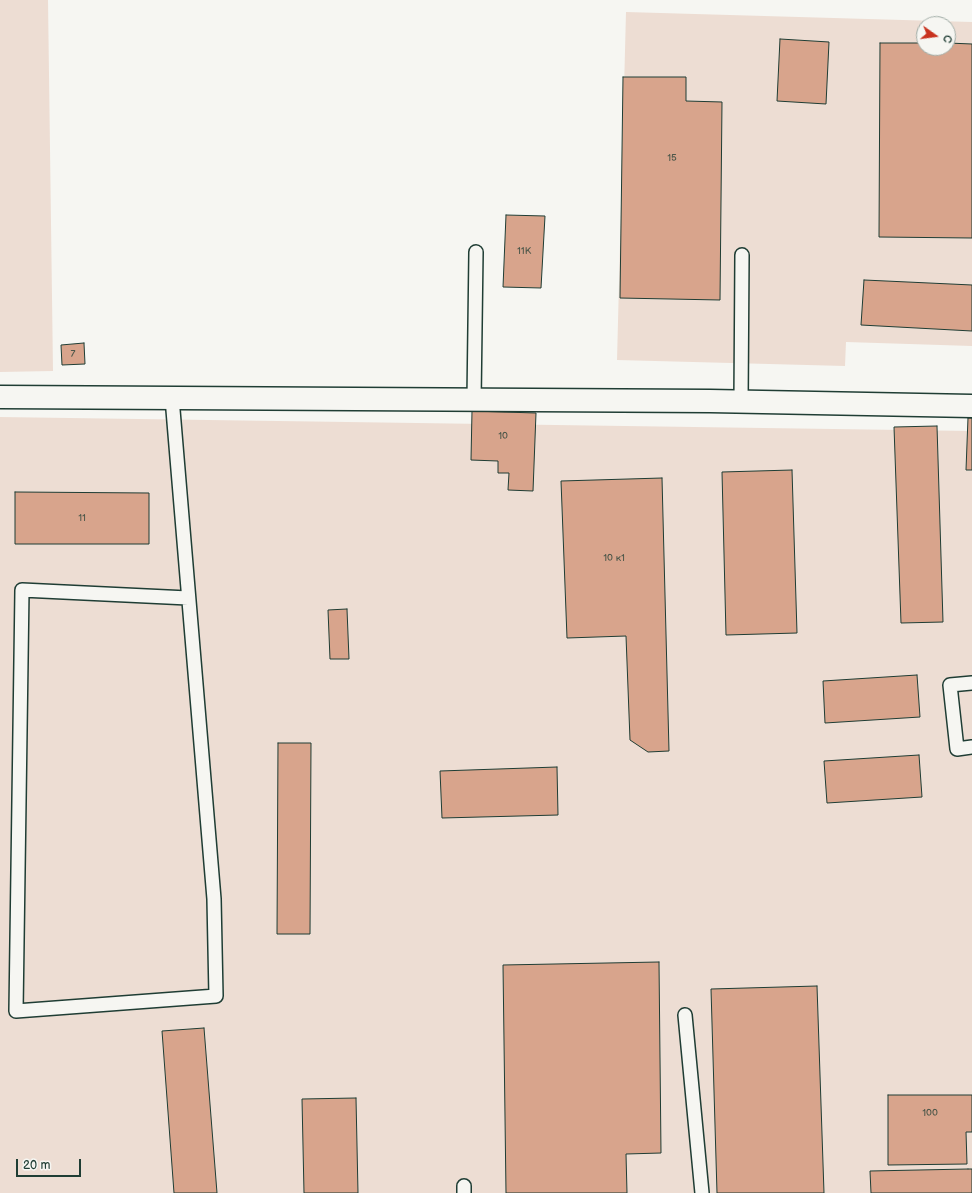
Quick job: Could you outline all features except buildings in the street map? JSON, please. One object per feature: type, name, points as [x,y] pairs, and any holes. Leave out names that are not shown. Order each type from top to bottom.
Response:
[{"type":"street","points":[[0,397],[740,402],[972,406]]},
{"type":"lane","points":[[474,400],[476,252]]},
{"type":"lane","points":[[740,402],[742,255]]},
{"type":"lane","points":[[172,398],[214,900],[216,996],[16,1011],[22,590],[188,598]]},
{"type":"lane","points":[[972,683],[950,685],[958,749],[972,747]]},
{"type":"lane","points":[[685,1015],[702,1193]]},
{"type":"shaded area","points":[[0,0],[48,0],[53,371],[0,372]]},
{"type":"shaded area","points":[[626,12],[916,20],[916,56],[956,56],[956,22],[972,22],[972,346],[846,342],[845,366],[617,360]]},
{"type":"shaded area","points":[[0,417],[972,431],[972,1193],[0,1193]]}]
